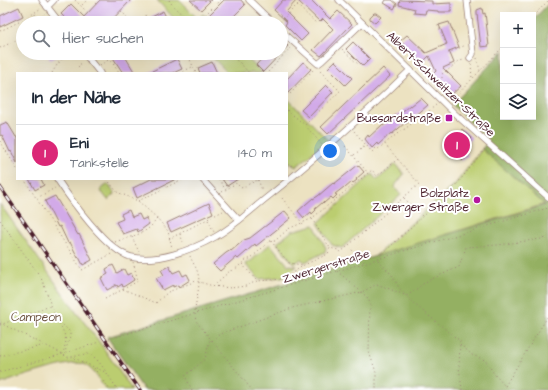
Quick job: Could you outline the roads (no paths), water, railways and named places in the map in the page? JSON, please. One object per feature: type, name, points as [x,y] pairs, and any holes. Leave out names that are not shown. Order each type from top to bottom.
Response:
[{"type":"street","points":[[42,0],[53,14]]},
{"type":"street","points":[[47,7],[54,0]]},
{"type":"street","points":[[249,0],[266,16]]},
{"type":"street","name":"Albert-Schweitzer-Straße","points":[[339,0],[446,106],[548,197]]},
{"type":"street","points":[[467,0],[472,42],[472,56]]},
{"type":"street","points":[[288,37],[318,64],[362,24]]},
{"type":"street","points":[[89,60],[98,72]]},
{"type":"street","points":[[58,180],[80,211],[94,227],[119,250],[131,257],[159,257],[187,250],[216,236],[239,220],[325,150],[410,70]]},
{"type":"street","points":[[203,180],[239,220]]},
{"type":"railway","points":[[0,187],[140,390]]},
{"type":"place","name":"Bussardstraße","points":[[449,118]]},
{"type":"place","name":"Eni","points":[[457,145]]},
{"type":"place","name":"Bolzplatz Zwerger Straße","points":[[477,200]]},
{"type":"park label","name":"Campeon","points":[[36,317]]}]
